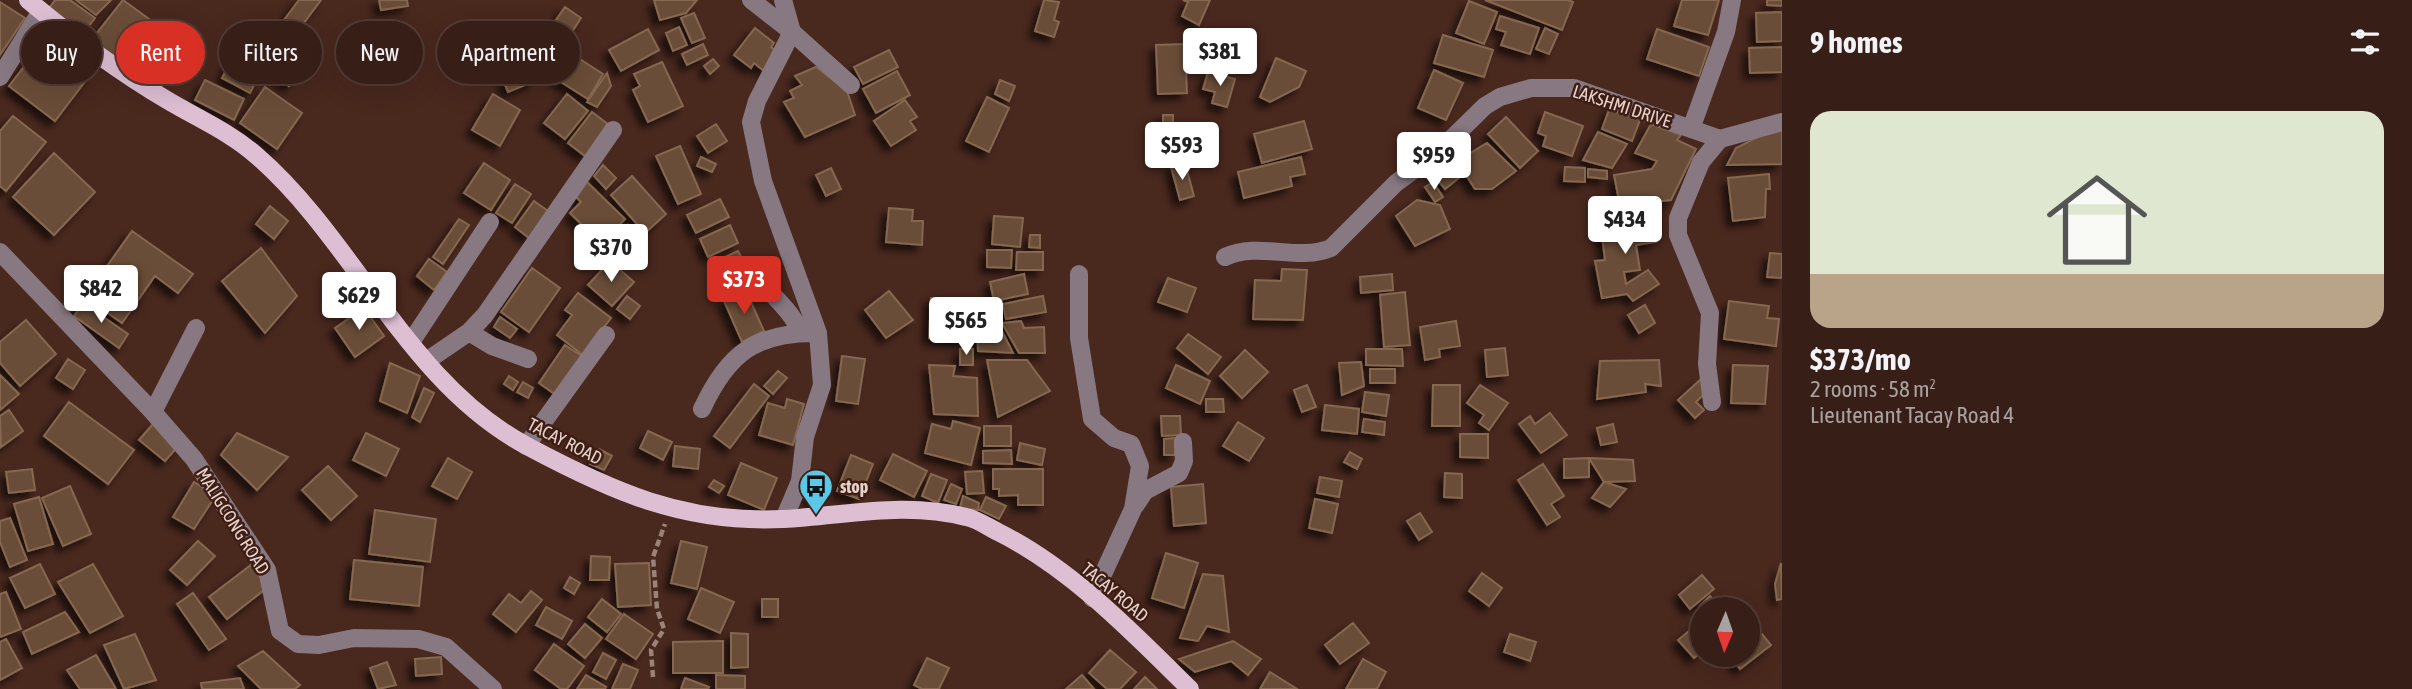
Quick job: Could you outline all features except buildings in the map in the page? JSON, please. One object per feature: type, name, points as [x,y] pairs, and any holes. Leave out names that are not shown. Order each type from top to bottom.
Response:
[{"type":"main road","name":"TACAY ROAD","points":[[34,5],[126,74],[212,124],[257,155],[300,201],[411,342],[452,389],[503,432],[526,446],[631,496],[670,510],[738,520],[784,519],[894,508],[969,517],[1026,546],[1092,598],[1190,689]]},
{"type":"street","points":[[751,0],[792,32],[851,85]]},
{"type":"street","points":[[783,0],[792,32],[757,101],[751,121],[763,181],[818,333],[822,385],[805,438],[800,481],[784,519]]},
{"type":"street","points":[[1691,129],[1726,32],[1732,0]]},
{"type":"street","points":[[0,77],[34,5]]},
{"type":"street","name":"LAKSHMI DRIVE","points":[[1225,257],[1239,250],[1318,254],[1331,248],[1396,183],[1437,153],[1485,106],[1500,97],[1531,88],[1574,88],[1720,139]]},
{"type":"street","points":[[1712,402],[1707,364],[1710,313],[1678,235],[1678,218],[1701,162],[1720,139],[1782,122]]},
{"type":"street","points":[[428,360],[469,332],[485,314],[613,130]]},
{"type":"street","points":[[411,342],[490,222]]},
{"type":"street","name":"MALIGCONG ROAD","points":[[0,252],[153,412],[194,459],[267,570],[280,631],[298,645],[319,645],[354,638],[418,639],[446,647],[493,689]]},
{"type":"street","points":[[752,270],[765,291],[793,315],[800,332]]},
{"type":"street","points":[[1079,274],[1079,338],[1084,384],[1092,419],[1114,438],[1131,444],[1140,466],[1133,509]]},
{"type":"street","points":[[153,412],[196,328]]},
{"type":"street","points":[[469,332],[492,346],[528,359]]},
{"type":"street","points":[[702,409],[715,380],[750,347],[776,334],[818,333]]},
{"type":"street","points":[[526,446],[607,335]]},
{"type":"street","points":[[1092,598],[1133,509],[1145,491],[1179,473],[1184,461],[1183,442]]},
{"type":"path","points":[[653,677],[651,650],[664,629],[657,609],[653,557],[668,516]]},
{"type":"place","name":"stop","points":[[816,516]]}]
